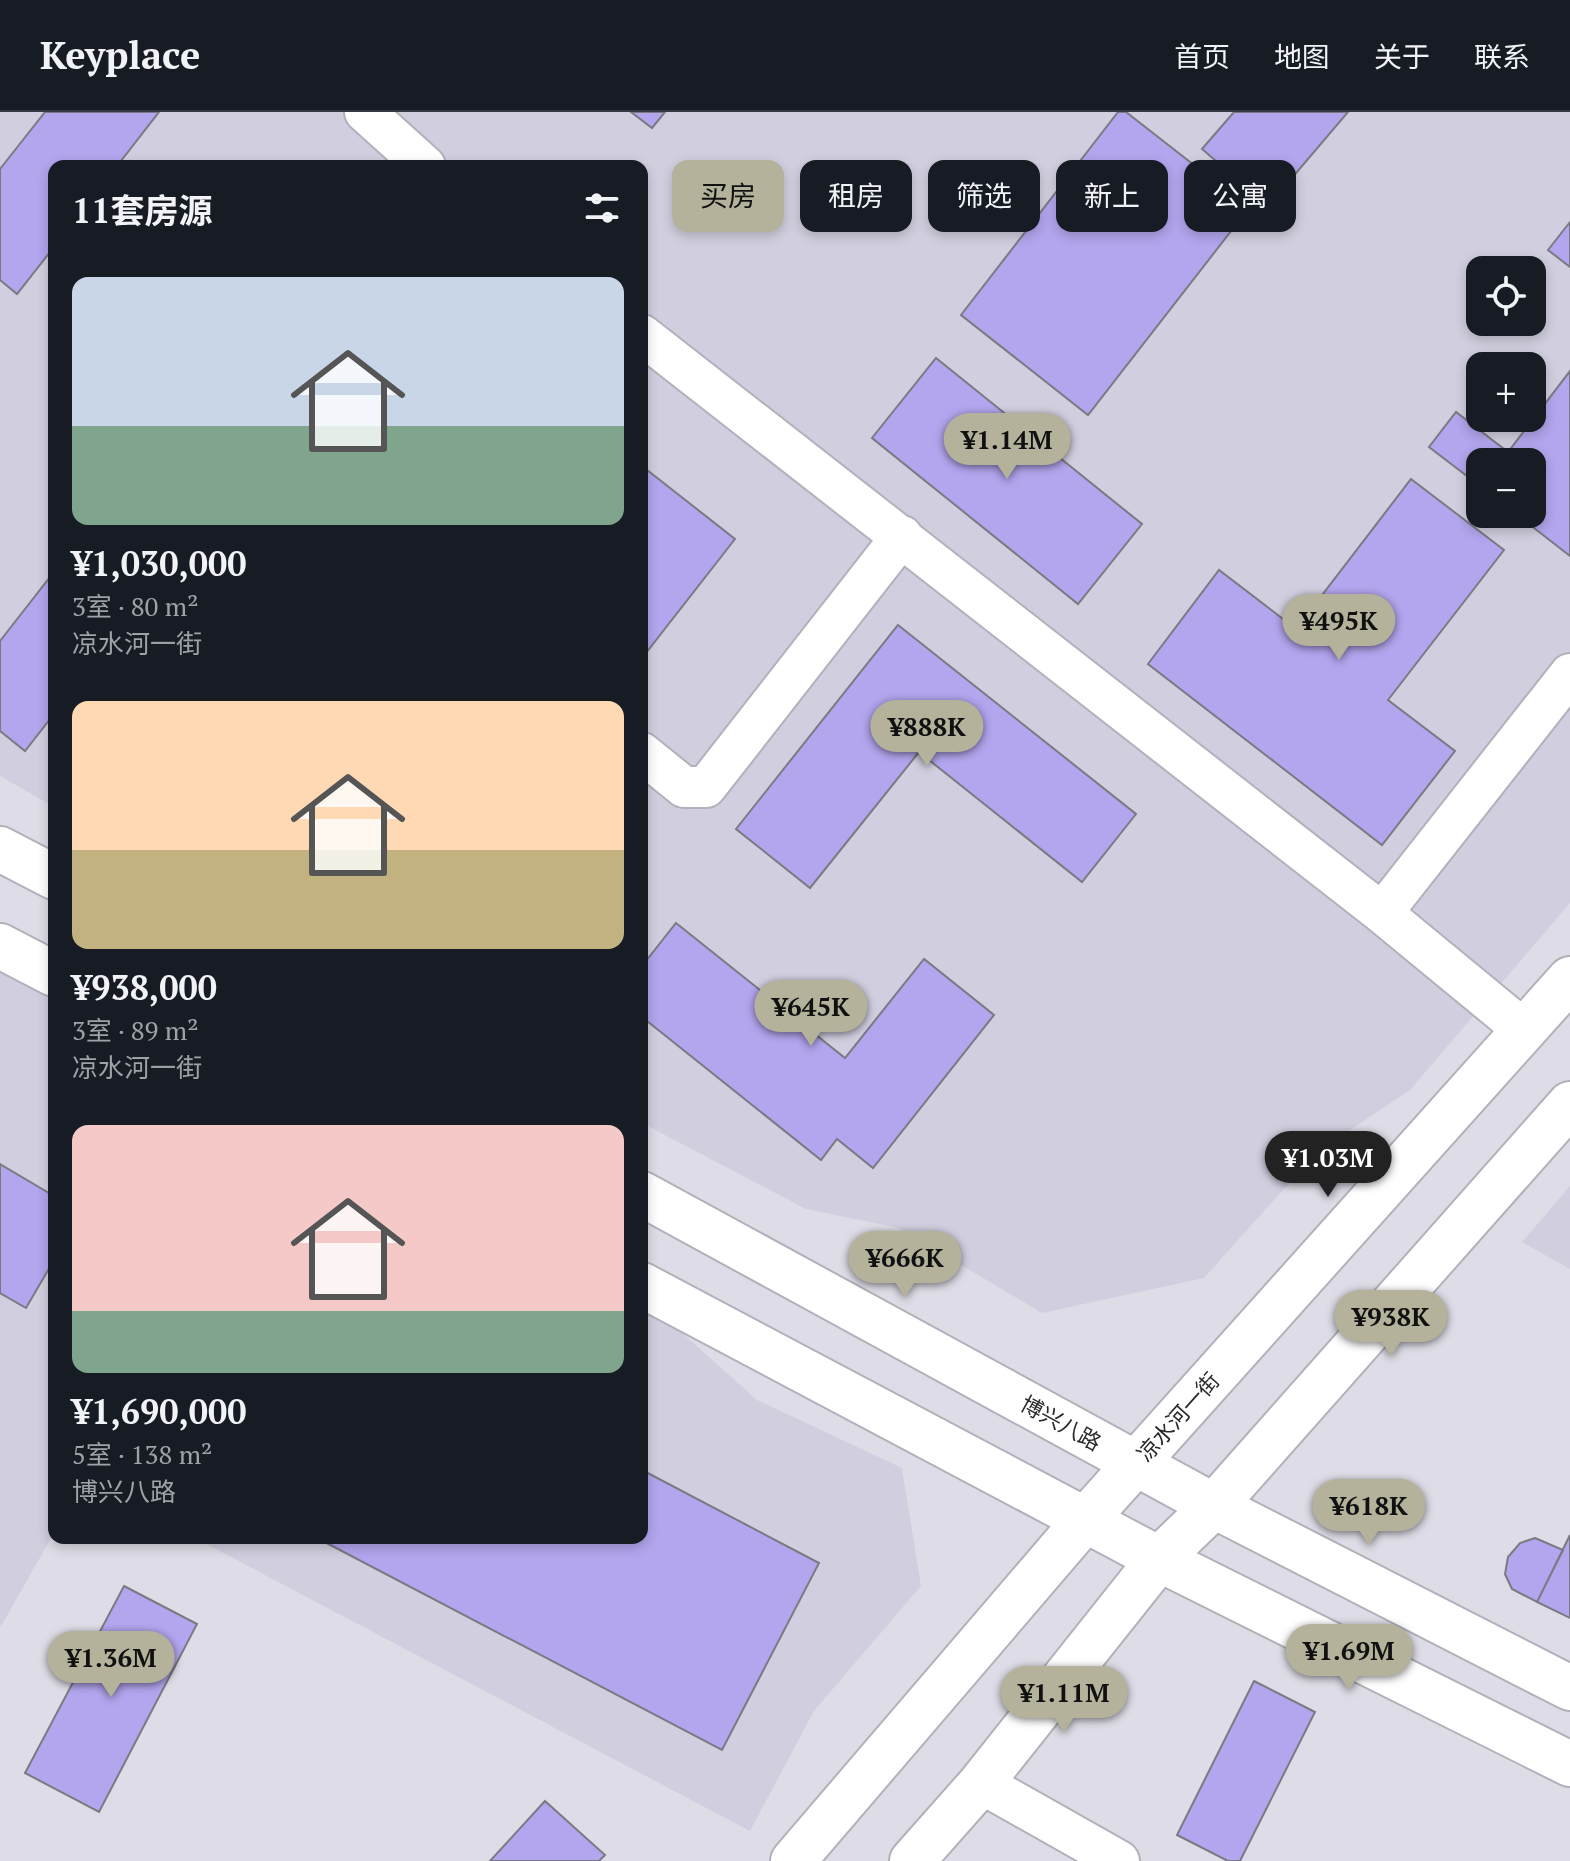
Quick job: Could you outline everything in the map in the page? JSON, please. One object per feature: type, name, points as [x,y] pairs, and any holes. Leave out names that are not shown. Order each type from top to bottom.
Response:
[{"type":"main road","points":[[0,849],[48,874]]},
{"type":"main road","points":[[0,946],[48,971]]},
{"type":"main road","name":"凉水河一街","points":[[793,1861],[1086,1519],[1570,979]]},
{"type":"main road","points":[[912,1861],[981,1783],[1159,1559],[1214,1506],[1570,1104]]},
{"type":"main road","name":"博兴八路","points":[[648,1197],[1214,1506],[1570,1688]]},
{"type":"main road","points":[[648,1288],[1159,1559],[1570,1764]]},
{"type":"lane","points":[[365,112],[418,160]]},
{"type":"lane","points":[[648,340],[1382,913],[1524,1030]]},
{"type":"lane","points":[[648,758],[684,787],[706,787],[902,536]]},
{"type":"lane","points":[[1382,913],[1570,674]]},
{"type":"lane","points":[[981,1783],[1119,1861]]},
{"type":"shaded area","points":[[0,112],[1570,112],[1570,903],[1410,1090],[1317,1152],[1204,1278],[1042,1313],[899,1228],[806,1209],[648,1126],[648,160],[48,160],[48,804],[0,776]]},
{"type":"shaded area","points":[[0,971],[48,997],[48,1544],[0,1628]]},
{"type":"shaded area","points":[[1570,1186],[1570,1269],[1522,1242]]},
{"type":"shaded area","points":[[648,1314],[682,1333],[757,1400],[902,1468],[921,1586],[814,1711],[750,1831],[206,1544],[648,1544]]},
{"type":"building","points":[[45,112],[159,112],[122,160],[48,160],[48,255],[17,294],[0,280],[0,169]]},
{"type":"building","points":[[631,112],[665,112],[652,128]]},
{"type":"building","points":[[1118,112],[1126,112],[1188,160],[1184,160],[1184,232],[1230,232],[1088,415],[961,315],[1025,232],[1040,232],[1040,213],[1056,192],[1056,232],[1168,232],[1168,160],[1081,160]]},
{"type":"building","points":[[1234,112],[1348,112],[1296,173],[1296,160],[1215,160],[1202,149]]},
{"type":"building","points":[[1570,222],[1570,267],[1548,250]]},
{"type":"building","points":[[936,358],[1142,524],[1078,604],[872,438]]},
{"type":"building","points":[[1570,371],[1570,556],[1534,528],[1546,528],[1546,448],[1511,448],[1523,432],[1546,432],[1546,402]]},
{"type":"building","points":[[1456,412],[1466,420],[1466,432],[1482,432],[1503,448],[1466,448],[1466,475],[1429,447]]},
{"type":"building","points":[[648,471],[735,539],[648,650]]},
{"type":"building","points":[[1411,479],[1466,521],[1466,528],[1475,528],[1504,550],[1388,700],[1455,751],[1382,845],[1148,664],[1219,570],[1296,629]]},
{"type":"building","points":[[48,580],[48,722],[25,751],[0,731],[0,641]]},
{"type":"building","points":[[898,625],[1136,814],[1082,882],[919,752],[810,888],[736,829]]},
{"type":"building","points":[[676,923],[845,1058],[924,959],[994,1015],[873,1168],[837,1139],[821,1160],[648,1022],[648,958]]},
{"type":"building","points":[[0,1164],[48,1192],[48,1270],[26,1308],[0,1293]]},
{"type":"building","points":[[648,1473],[819,1563],[722,1750],[328,1544],[648,1544]]},
{"type":"building","points":[[1570,1535],[1570,1618],[1537,1602]]},
{"type":"building","points":[[1535,1538],[1563,1550],[1537,1602],[1512,1589],[1505,1574],[1508,1557],[1520,1543]]},
{"type":"building","points":[[124,1586],[197,1624],[99,1812],[25,1773]]},
{"type":"building","points":[[1254,1681],[1315,1712],[1240,1861],[1228,1861],[1177,1835]]},
{"type":"building","points":[[545,1801],[605,1855],[599,1861],[490,1861]]}]
